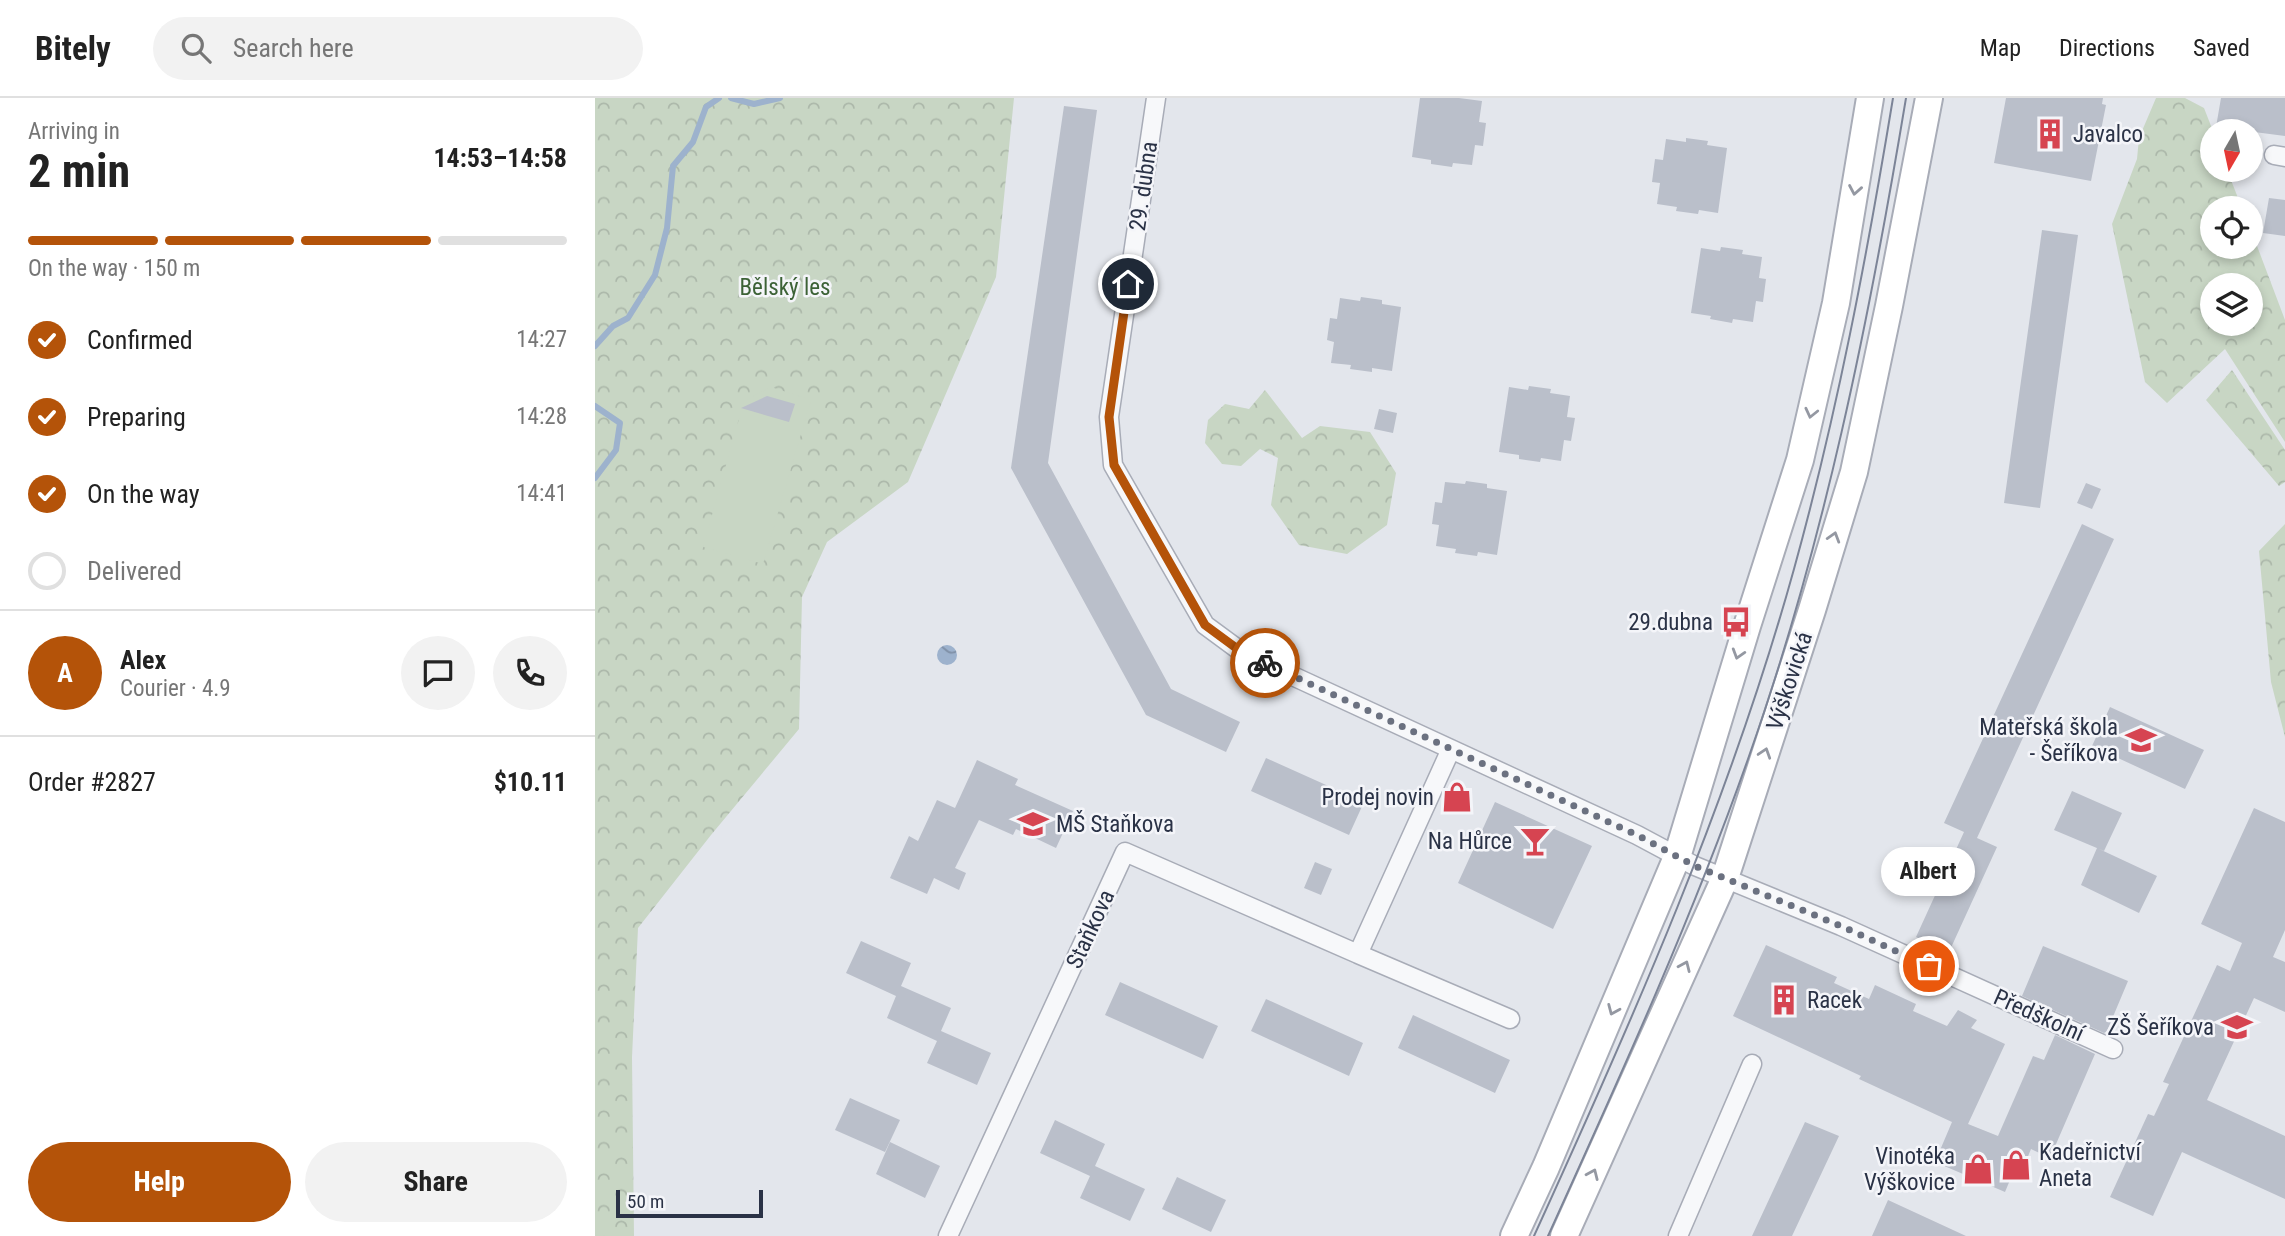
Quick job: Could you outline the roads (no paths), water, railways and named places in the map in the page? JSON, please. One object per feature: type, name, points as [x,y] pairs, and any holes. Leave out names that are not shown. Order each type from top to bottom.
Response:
[{"type":"street","name":"29. dubna","points":[[1156,98],[1109,417],[1114,465],[1205,625],[1243,653],[1637,835],[1686,861]]},
{"type":"street","points":[[1514,1236],[1686,861],[1747,626],[1800,460],[1836,303],[1870,98]]},
{"type":"street","name":"Výškovická","points":[[1564,1236],[1724,878],[1812,610],[1854,472],[1929,98]]},
{"type":"street","points":[[1358,954],[1451,749]]},
{"type":"street","name":"Staňkova","points":[[948,1236],[1125,852],[1510,1019]]},
{"type":"street","name":"Předškolní","points":[[1686,861],[1841,926],[2113,1049]]},
{"type":"street","points":[[1678,1236],[1752,1064]]},
{"type":"water","points":[[947,645],[954,648],[957,655],[954,662],[947,665],[940,662],[937,655],[940,648]]},
{"type":"waterway","points":[[595,346],[613,326],[628,318],[655,275],[667,228],[673,166],[693,142],[706,107],[719,98]]},
{"type":"waterway","points":[[731,98],[754,104],[780,98]]},
{"type":"waterway","points":[[595,406],[620,423],[616,450],[595,478]]},
{"type":"tram line","points":[[1534,1236],[1677,908],[1710,824],[1769,655],[1810,511],[1837,394],[1862,276],[1893,98]]},
{"type":"tram line","points":[[1548,1236],[1703,880],[1775,678],[1800,597],[1842,432],[1906,98]]},
{"type":"place","name":"Javalco","points":[[2050,134]]},
{"type":"place","name":"29.dubna","points":[[1736,622]]},
{"type":"place","name":"Mateřská škola - Šeříkova","points":[[2141,740]]},
{"type":"place","name":"Prodej novin","points":[[1457,797]]},
{"type":"place","name":"MŠ Staňkova","points":[[1033,824]]},
{"type":"place","name":"Na Hůrce","points":[[1535,841]]},
{"type":"place","name":"Albert","points":[[1929,966]]},
{"type":"place","name":"Racek","points":[[1784,1000]]},
{"type":"place","name":"ZŠ Šeříkova","points":[[2237,1027]]},
{"type":"place","name":"Kadeřnictví Aneta","points":[[2016,1165]]},
{"type":"place","name":"Vinotéka Výškovice","points":[[1978,1169]]},
{"type":"park label","name":"Bělský les","points":[[785,287]]}]
